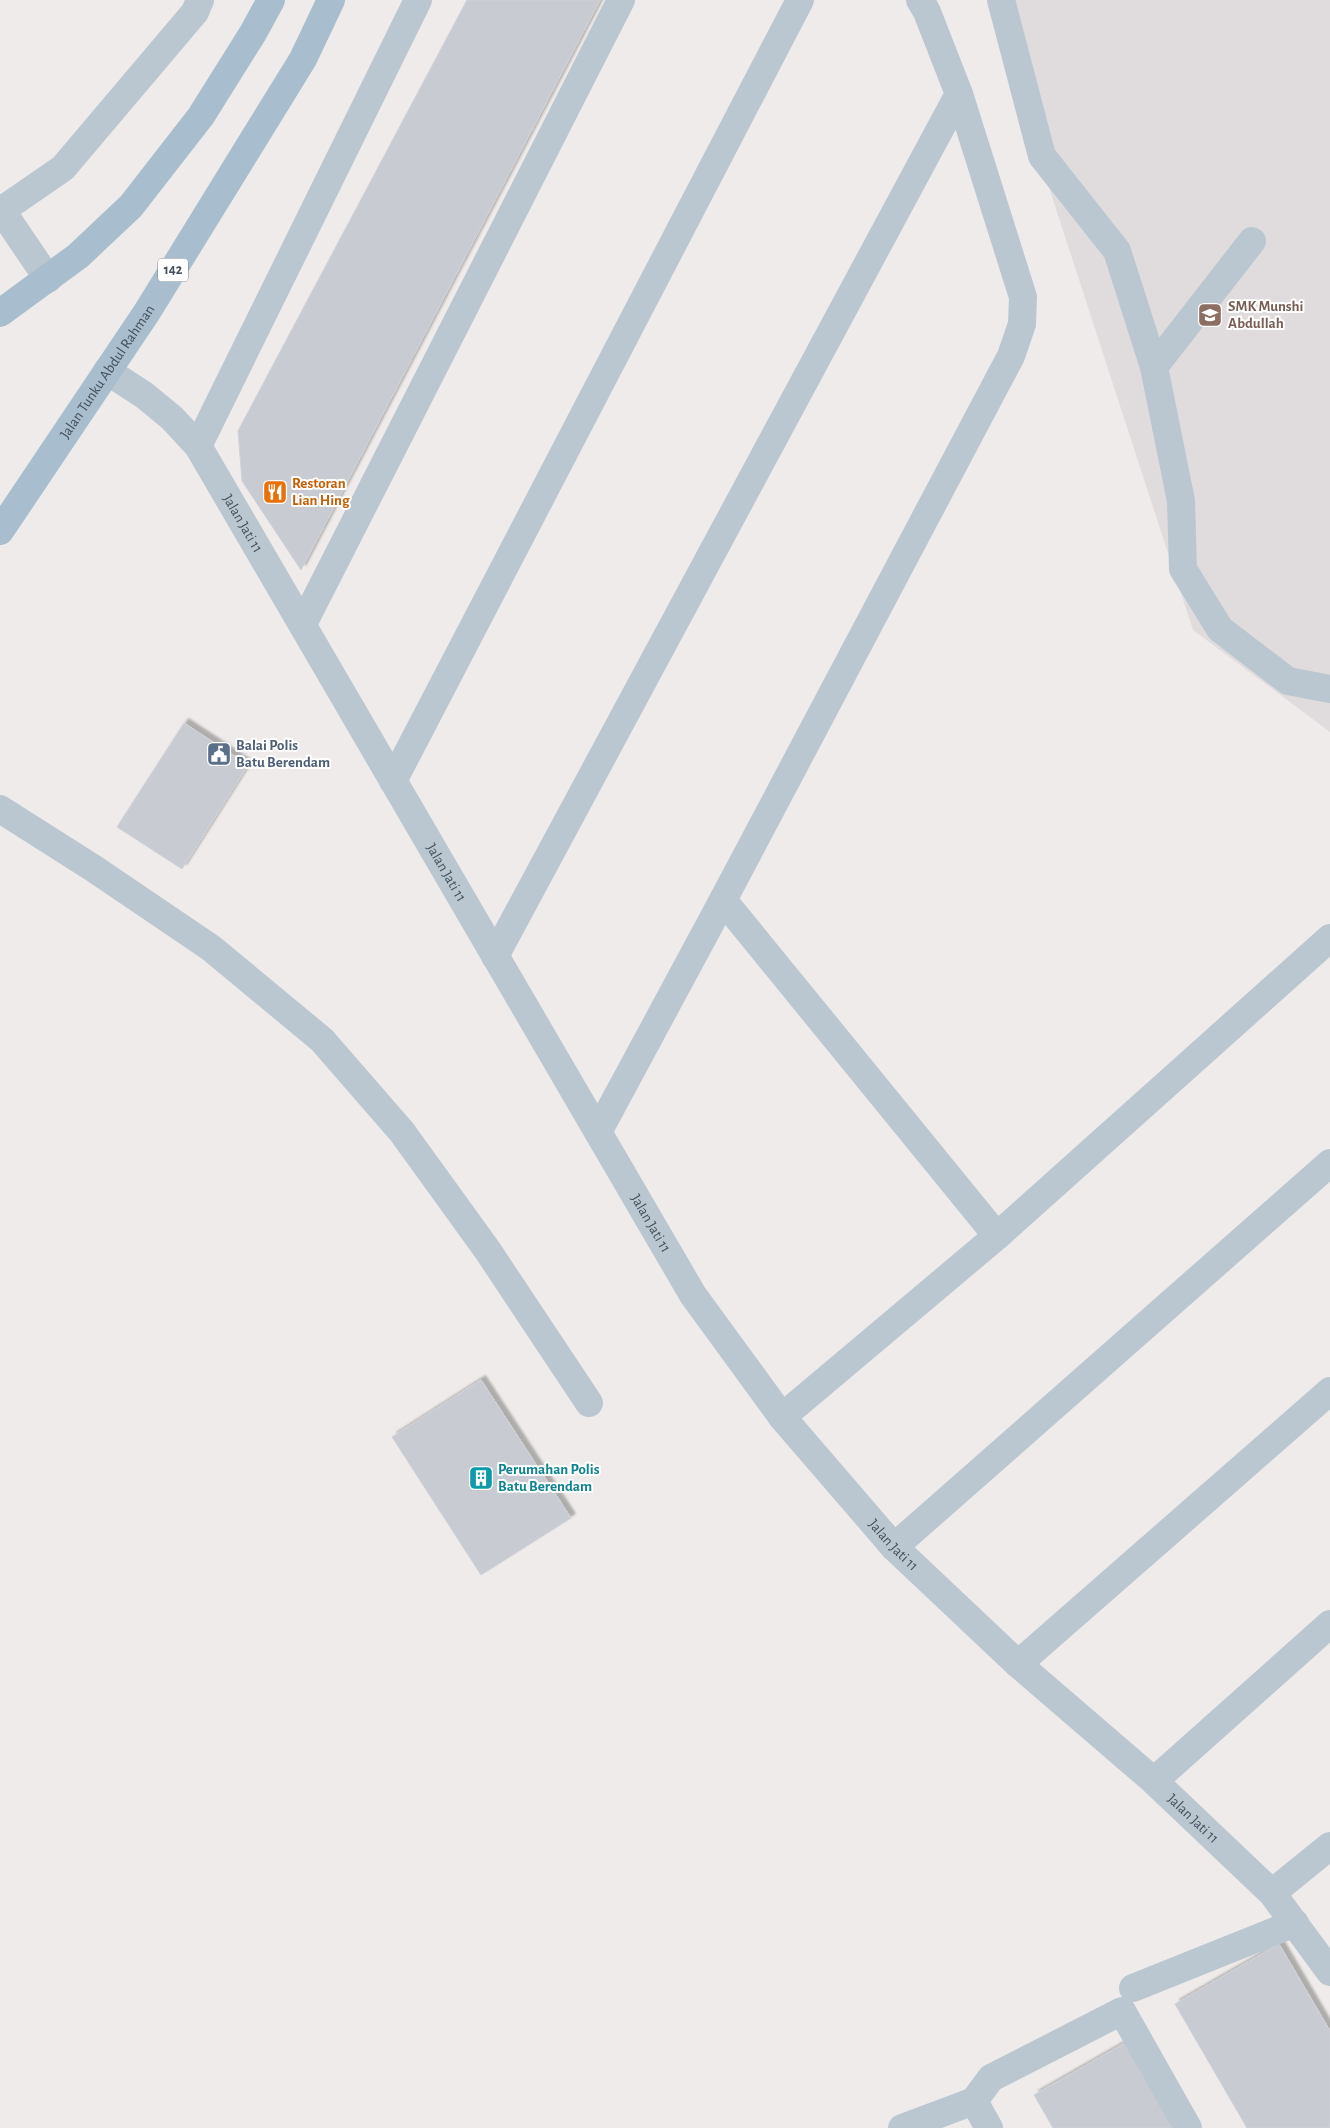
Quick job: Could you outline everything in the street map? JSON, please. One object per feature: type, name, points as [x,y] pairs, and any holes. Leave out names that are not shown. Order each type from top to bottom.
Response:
[{"type":"main road","points":[[0,313],[78,256],[131,206],[201,116],[271,0]]},
{"type":"main road","name":"Jalan Tunku Abdul Rahman","points":[[0,531],[147,312],[303,59],[331,0]]},
{"type":"street","points":[[48,279],[1,209],[63,168],[195,12],[200,0]]},
{"type":"street","points":[[198,446],[418,0]]},
{"type":"street","points":[[303,624],[621,0]]},
{"type":"street","points":[[393,781],[800,0]]},
{"type":"street","points":[[598,1132],[1011,356],[1022,324],[1023,297],[959,94],[927,12],[920,0]]},
{"type":"street","points":[[1001,0],[1042,156],[1117,251],[1154,367],[1181,501],[1183,569],[1220,629],[1288,681],[1330,688]]},
{"type":"street","points":[[495,956],[959,94]]},
{"type":"street","points":[[1154,367],[1252,241]]},
{"type":"street","name":"Jalan Jati 11","points":[[107,371],[144,395],[172,418],[198,446],[693,1295],[782,1417],[894,1547],[1018,1664],[1154,1781],[1272,1893],[1330,1972]]},
{"type":"street","points":[[0,809],[93,868],[211,948],[322,1040],[402,1132],[488,1251],[589,1403]]},
{"type":"street","points":[[723,900],[997,1236]]},
{"type":"street","points":[[782,1417],[997,1236],[1330,938]]},
{"type":"street","points":[[894,1547],[1330,1163]]},
{"type":"street","points":[[1018,1664],[1330,1391]]},
{"type":"street","points":[[1154,1781],[1330,1624]]},
{"type":"street","points":[[1272,1893],[1330,1846]]},
{"type":"street","points":[[1134,1988],[1295,1923]]},
{"type":"street","points":[[902,2128],[974,2102],[991,2078],[1122,2011],[1188,2128]]},
{"type":"street","points":[[974,2102],[989,2128]]},
{"type":"shaded area","name":"SMK Munshi Abdullah","points":[[988,0],[1330,0],[1330,732],[1193,630]]},
{"type":"building","points":[[467,0],[600,0],[301,570],[242,481],[238,431]]},
{"type":"building","points":[[184,723],[248,765],[182,869],[117,827]]},
{"type":"building","name":"Perumahan Polis Batu Berendam","points":[[481,1380],[571,1518],[481,1575],[392,1437]]},
{"type":"building","points":[[1279,1944],[1330,2031],[1330,2128],[1247,2128],[1175,2004]]},
{"type":"building","points":[[1130,2040],[1181,2128],[1053,2128],[1034,2095]]},
{"type":"place","name":"SMK Munshi Abdullah","points":[[1210,315]]},
{"type":"place","name":"Restoran Lian Hing","points":[[275,492]]},
{"type":"place","name":"Balai Polis Batu Berendam","points":[[219,754]]},
{"type":"place","name":"Perumahan Polis Batu Berendam","points":[[481,1478]]}]
